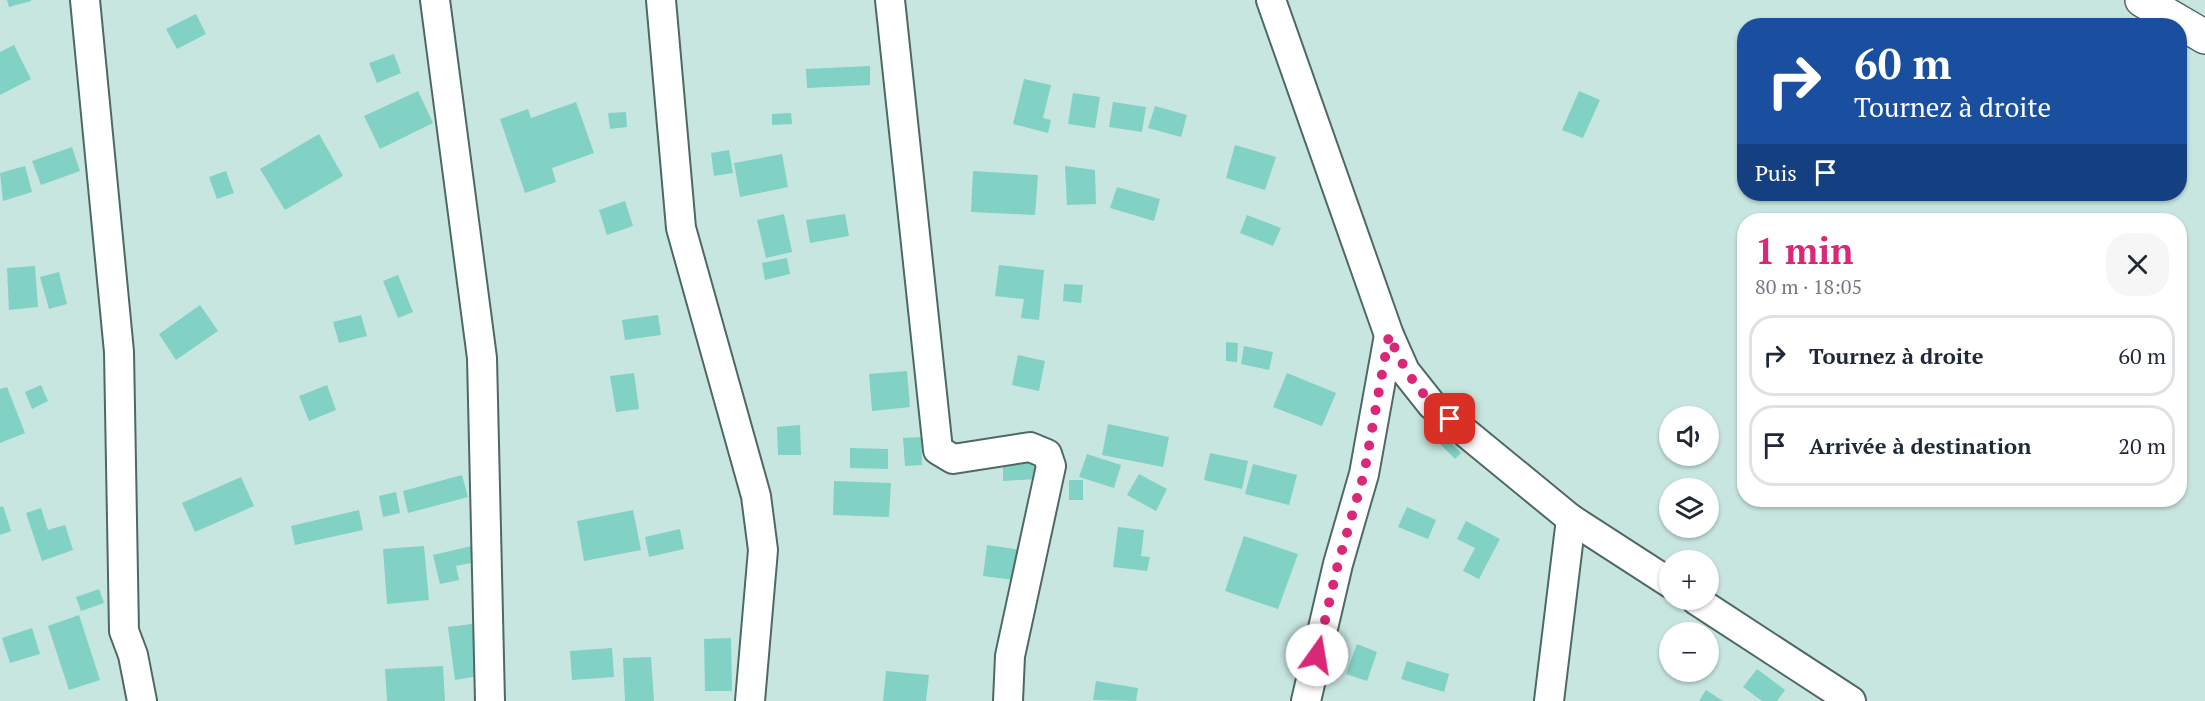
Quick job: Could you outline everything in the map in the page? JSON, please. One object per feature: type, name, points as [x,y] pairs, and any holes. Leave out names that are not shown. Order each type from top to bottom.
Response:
[{"type":"main road","points":[[2142,0],[2174,18]]},
{"type":"main road","points":[[2187,26],[2205,36]]},
{"type":"street","points":[[85,0],[120,352],[124,631],[133,655],[142,701]]},
{"type":"street","points":[[435,0],[482,358],[490,701]]},
{"type":"street","points":[[661,0],[681,228],[756,496],[763,550],[750,701]]},
{"type":"street","points":[[890,0],[938,450],[953,459],[1030,447],[1047,454],[1051,466],[1010,656],[1008,701]]},
{"type":"street","points":[[1271,0],[1389,335],[1405,371],[1432,405],[1571,519],[1659,576]]},
{"type":"street","points":[[1306,701],[1338,564],[1364,474],[1389,335]]},
{"type":"street","points":[[1549,701],[1571,519]]},
{"type":"street","points":[[1711,610],[1851,701]]},
{"type":"building","points":[[7,0],[31,0],[31,1],[9,7]]},
{"type":"building","points":[[196,14],[206,34],[177,49],[166,29]]},
{"type":"building","points":[[14,45],[31,79],[0,95],[0,52]]},
{"type":"building","points":[[394,54],[401,73],[377,83],[369,63]]},
{"type":"building","points":[[870,66],[870,85],[807,88],[806,69]]},
{"type":"building","points":[[1024,79],[1051,85],[1043,118],[1051,120],[1048,133],[1013,124]]},
{"type":"building","points":[[418,91],[433,123],[380,149],[364,116]]},
{"type":"building","points":[[1579,91],[1600,100],[1583,138],[1562,130]]},
{"type":"building","points":[[1073,93],[1100,97],[1095,128],[1068,124]]},
{"type":"building","points":[[576,102],[594,153],[552,168],[556,182],[525,193],[500,119],[528,109],[531,118]]},
{"type":"building","points":[[1113,102],[1146,107],[1142,132],[1109,127]]},
{"type":"building","points":[[1155,106],[1187,115],[1181,137],[1148,128]]},
{"type":"building","points":[[626,112],[627,127],[610,129],[608,113]]},
{"type":"building","points":[[791,113],[792,124],[772,125],[772,114]]},
{"type":"building","points":[[319,134],[343,176],[285,210],[260,169]]},
{"type":"building","points":[[1235,145],[1276,157],[1265,190],[1226,178]]},
{"type":"building","points":[[72,147],[80,171],[41,185],[32,161]]},
{"type":"building","points":[[729,150],[733,173],[714,176],[711,153]]},
{"type":"building","points":[[782,154],[788,187],[740,197],[734,163]]},
{"type":"building","points":[[25,166],[32,192],[3,201],[0,173]]},
{"type":"building","points":[[1065,166],[1095,170],[1096,204],[1067,205]]},
{"type":"building","points":[[226,171],[234,193],[217,199],[209,177]]},
{"type":"building","points":[[973,171],[1038,175],[1035,215],[971,212]]},
{"type":"building","points":[[1117,187],[1160,199],[1154,221],[1110,208]]},
{"type":"building","points":[[625,201],[633,226],[607,235],[599,210]]},
{"type":"building","points":[[784,214],[792,252],[766,258],[757,220]]},
{"type":"building","points":[[845,214],[849,236],[810,243],[806,220]]},
{"type":"building","points":[[1247,215],[1281,228],[1273,246],[1240,233]]},
{"type":"building","points":[[787,258],[790,274],[765,280],[762,263]]},
{"type":"building","points":[[999,265],[1044,270],[1039,320],[1021,318],[1024,299],[995,296]]},
{"type":"building","points":[[35,266],[38,307],[9,310],[7,268]]},
{"type":"building","points":[[59,272],[67,304],[49,309],[40,277]]},
{"type":"building","points":[[398,275],[413,312],[398,318],[383,281]]},
{"type":"building","points":[[1064,284],[1083,285],[1081,303],[1063,301]]},
{"type":"building","points":[[200,305],[218,331],[176,360],[159,334]]},
{"type":"building","points":[[361,315],[367,336],[339,343],[333,322]]},
{"type":"building","points":[[658,315],[661,335],[625,340],[622,320]]},
{"type":"building","points":[[1226,342],[1238,343],[1237,362],[1226,361]]},
{"type":"building","points":[[1244,346],[1273,352],[1269,370],[1241,364]]},
{"type":"building","points":[[1018,355],[1045,361],[1039,391],[1012,385]]},
{"type":"building","points":[[907,371],[910,407],[872,411],[869,374]]},
{"type":"building","points":[[634,373],[639,409],[616,412],[610,376]]},
{"type":"building","points":[[1287,373],[1336,393],[1322,426],[1273,407]]},
{"type":"building","points":[[41,385],[48,401],[32,409],[25,392]]},
{"type":"building","points":[[327,385],[336,410],[309,421],[299,396]]},
{"type":"building","points":[[7,387],[25,433],[0,443],[0,389]]},
{"type":"building","points":[[1108,424],[1169,437],[1163,467],[1102,455]]},
{"type":"building","points":[[800,425],[801,455],[778,455],[777,427]]},
{"type":"building","points":[[1443,435],[1461,453],[1455,459],[1438,442]]},
{"type":"building","points":[[921,437],[922,465],[905,466],[903,438]]},
{"type":"building","points":[[850,448],[888,449],[888,469],[850,468]]},
{"type":"building","points":[[1036,453],[1037,479],[1003,481],[1003,454]]},
{"type":"building","points":[[1210,453],[1248,461],[1242,489],[1204,480]]},
{"type":"building","points":[[1087,454],[1121,465],[1114,488],[1079,477]]},
{"type":"building","points":[[1253,464],[1297,475],[1289,505],[1245,494]]},
{"type":"building","points":[[1139,474],[1167,489],[1156,511],[1127,495]]},
{"type":"building","points":[[462,475],[468,497],[408,513],[403,491]]},
{"type":"building","points":[[241,477],[254,506],[195,532],[182,503]]},
{"type":"building","points":[[1069,480],[1083,480],[1083,500],[1069,500]]},
{"type":"building","points":[[834,481],[891,483],[889,517],[833,515]]},
{"type":"building","points":[[396,492],[400,513],[383,517],[379,496]]},
{"type":"building","points":[[3,506],[11,531],[0,535],[0,507]]},
{"type":"building","points":[[1407,507],[1436,520],[1428,539],[1398,527]]},
{"type":"building","points":[[41,508],[48,530],[65,525],[73,550],[42,561],[26,513]]},
{"type":"building","points":[[359,510],[363,530],[295,545],[291,526]]},
{"type":"building","points":[[633,510],[641,550],[584,561],[577,521]]},
{"type":"building","points":[[1466,521],[1500,539],[1479,579],[1463,571],[1475,548],[1457,539]]},
{"type":"building","points":[[1118,527],[1144,530],[1141,556],[1150,557],[1147,571],[1113,567]]},
{"type":"building","points":[[680,529],[684,549],[649,557],[645,537]]},
{"type":"building","points":[[1244,536],[1298,554],[1278,609],[1225,591]]},
{"type":"building","points":[[476,545],[480,561],[456,566],[459,580],[440,584],[433,555]]},
{"type":"building","points":[[987,545],[1028,551],[1023,581],[983,576]]},
{"type":"building","points":[[424,546],[429,600],[387,604],[383,549]]},
{"type":"building","points":[[99,589],[104,603],[81,611],[76,597]]},
{"type":"building","points":[[79,615],[100,680],[69,690],[48,626]]},
{"type":"building","points":[[472,624],[479,676],[455,680],[448,627]]},
{"type":"building","points":[[32,628],[40,654],[10,663],[2,638]]},
{"type":"building","points":[[731,638],[732,691],[705,691],[704,639]]},
{"type":"building","points":[[1357,644],[1377,652],[1367,681],[1346,674]]},
{"type":"building","points":[[612,648],[614,677],[572,680],[570,651]]},
{"type":"building","points":[[651,657],[654,701],[625,701],[623,658]]},
{"type":"building","points":[[1407,661],[1449,674],[1444,692],[1401,679]]},
{"type":"building","points":[[443,666],[445,701],[387,701],[385,669]]},
{"type":"building","points":[[1757,669],[1785,690],[1777,701],[1762,701],[1743,687]]},
{"type":"building","points":[[886,671],[929,675],[926,701],[883,701]]},
{"type":"building","points":[[1096,681],[1138,688],[1136,701],[1093,700]]},
{"type":"building","points":[[1706,690],[1723,701],[1699,701]]},
{"type":"route","points":[[1317,655],[1338,564],[1364,474],[1389,335],[1405,371],[1432,405],[1450,419]]}]
